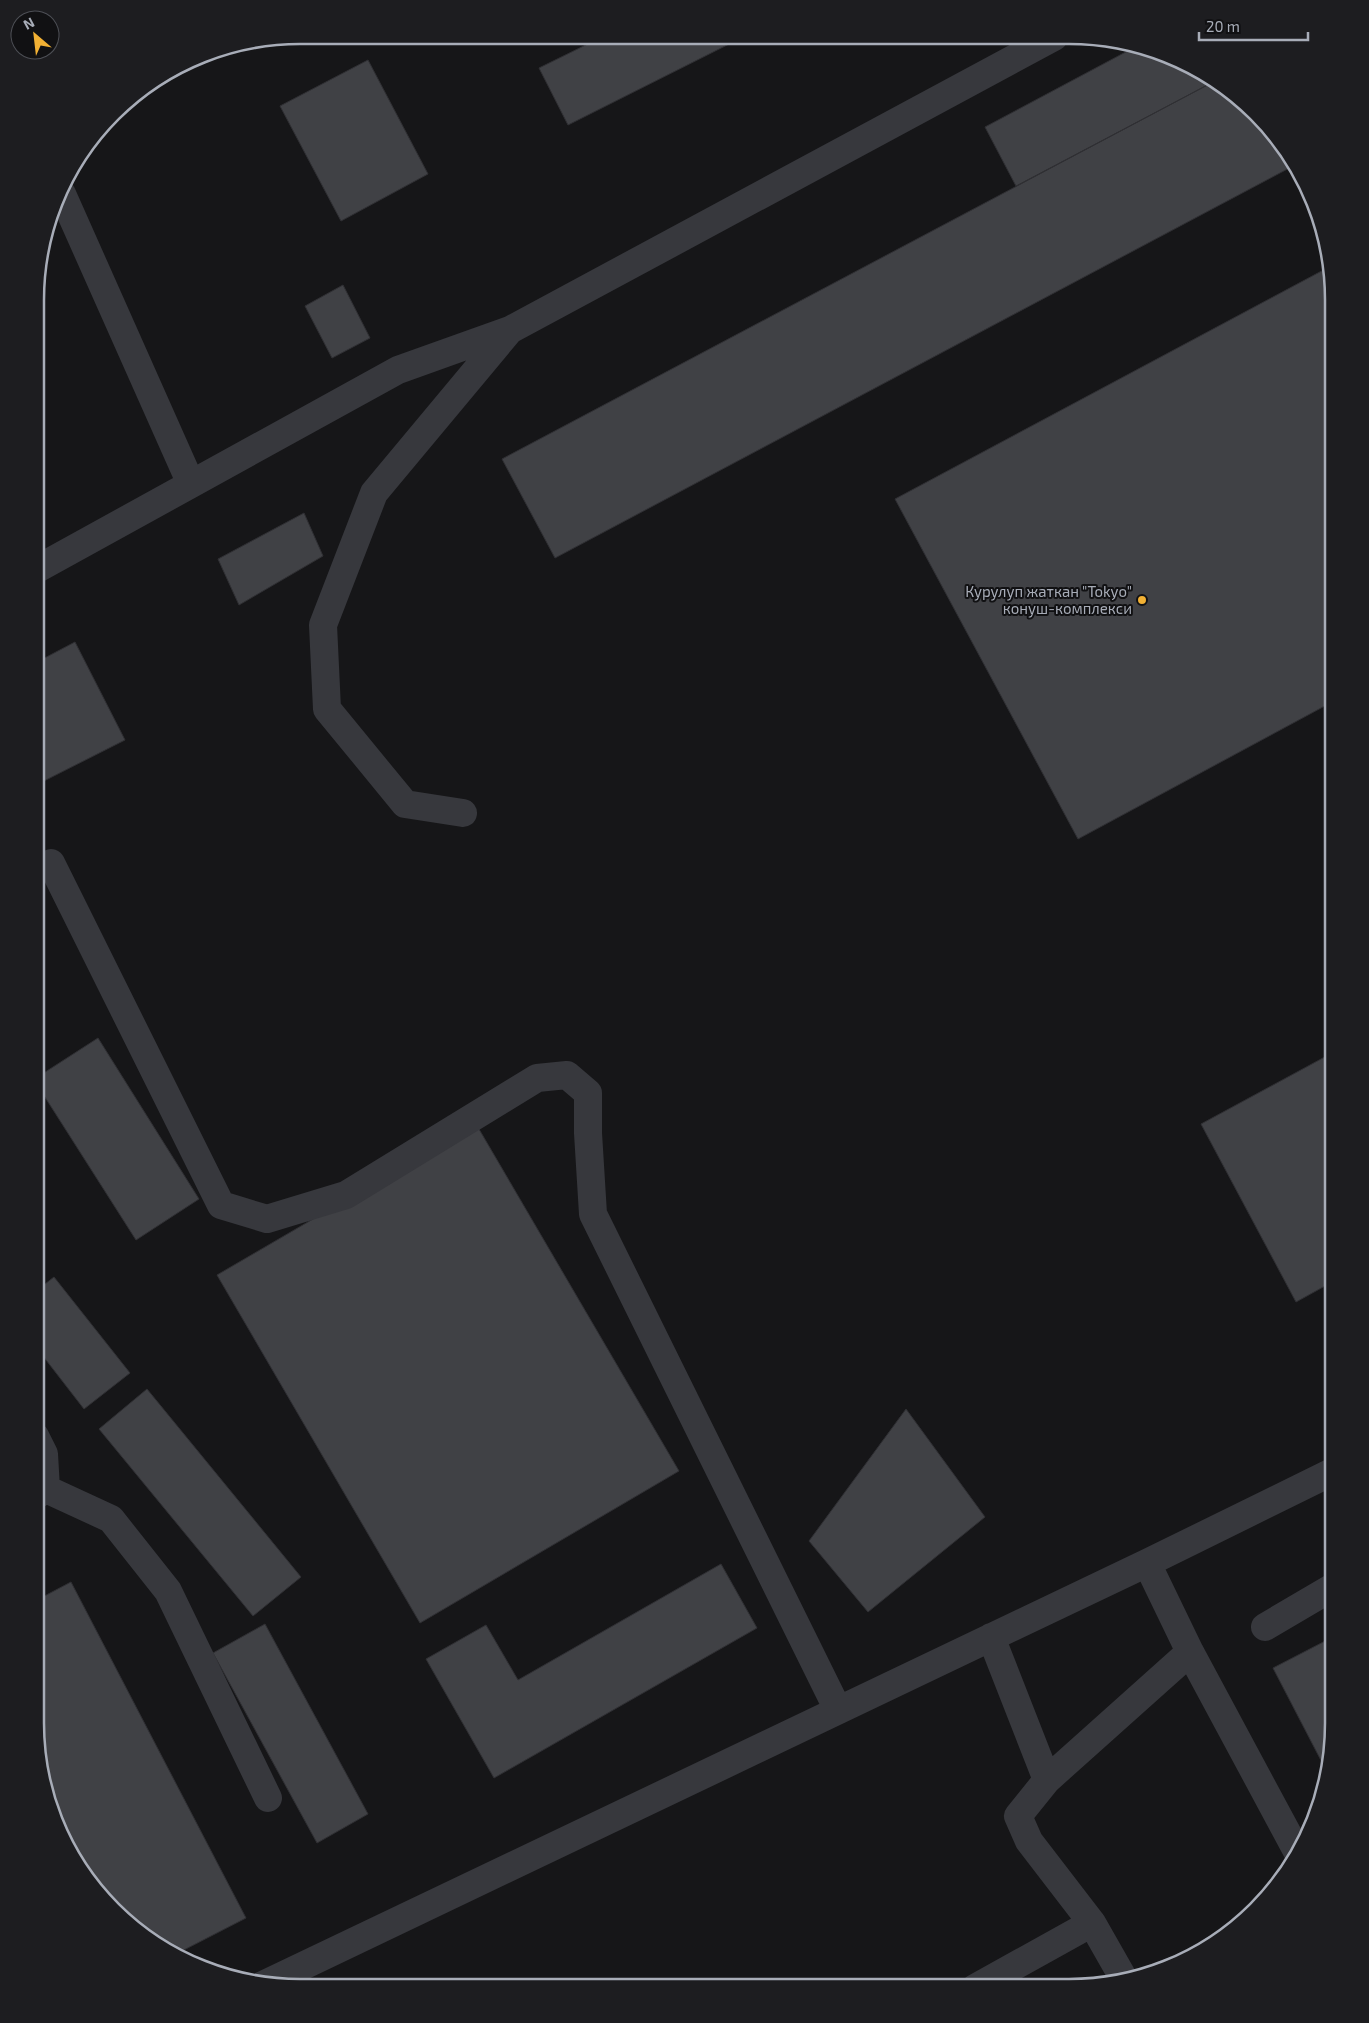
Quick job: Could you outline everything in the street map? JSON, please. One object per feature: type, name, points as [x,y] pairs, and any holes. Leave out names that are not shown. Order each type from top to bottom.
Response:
[{"type":"lane","points":[[44,564],[398,370],[510,330],[1041,44]]},
{"type":"lane","points":[[64,199],[191,484]]},
{"type":"lane","points":[[463,813],[405,804],[327,709],[323,625],[374,493],[510,330]]},
{"type":"lane","points":[[51,863],[221,1205],[267,1219],[346,1195],[537,1078],[567,1075],[588,1093],[588,1133],[593,1214],[838,1710]]},
{"type":"lane","points":[[278,1978],[1147,1563],[1325,1475]]},
{"type":"lane","points":[[44,1493],[111,1518],[168,1591],[268,1798]]},
{"type":"lane","points":[[1147,1563],[1190,1652],[1294,1845]]},
{"type":"lane","points":[[1265,1627],[1325,1592]]},
{"type":"lane","points":[[991,1637],[1047,1780]]},
{"type":"lane","points":[[1121,1974],[1092,1923],[1029,1841],[1018,1816],[1047,1780],[1190,1652]]},
{"type":"lane","points":[[991,1979],[1092,1923]]},
{"type":"building","points":[[588,44],[729,44],[568,125],[539,68]]},
{"type":"building","points":[[1128,51],[1167,63],[1208,85],[1016,186],[985,127]]},
{"type":"building","points":[[368,60],[428,174],[341,221],[280,106]]},
{"type":"building","points":[[1208,85],[1238,107],[1262,131],[1289,168],[555,558],[502,459]]},
{"type":"building","name":"Курулуп жаткан \"Tokyo\" конуш-комплекси","points":[[1323,270],[1325,283],[1325,706],[1078,839],[895,499]]},
{"type":"building","points":[[343,285],[370,338],[332,358],[305,306]]},
{"type":"building","points":[[304,513],[323,556],[239,605],[218,559]]},
{"type":"building","points":[[75,642],[125,740],[44,781],[44,658]]},
{"type":"building","points":[[98,1038],[199,1199],[136,1240],[44,1096],[44,1073]]},
{"type":"building","points":[[1325,1057],[1325,1286],[1296,1302],[1201,1124]]},
{"type":"building","points":[[476,1124],[679,1471],[420,1623],[217,1275]]},
{"type":"building","points":[[54,1277],[130,1373],[84,1409],[44,1357],[44,1285]]},
{"type":"building","points":[[147,1389],[301,1577],[253,1616],[99,1429]]},
{"type":"building","points":[[906,1409],[985,1517],[868,1612],[809,1541]]},
{"type":"building","points":[[721,1564],[757,1628],[494,1778],[426,1659],[486,1625],[518,1680]]},
{"type":"building","points":[[71,1582],[246,1918],[183,1951],[158,1936],[131,1916],[107,1892],[78,1851],[63,1821],[52,1789],[44,1740],[44,1596]]},
{"type":"building","points":[[265,1624],[368,1814],[317,1843],[213,1653]]},
{"type":"building","points":[[1325,1641],[1325,1740],[1322,1762],[1273,1668]]},
{"type":"place","name":"Курулуп жаткан \"Tokyo\" конуш-комплекси","points":[[1142,600]]}]
